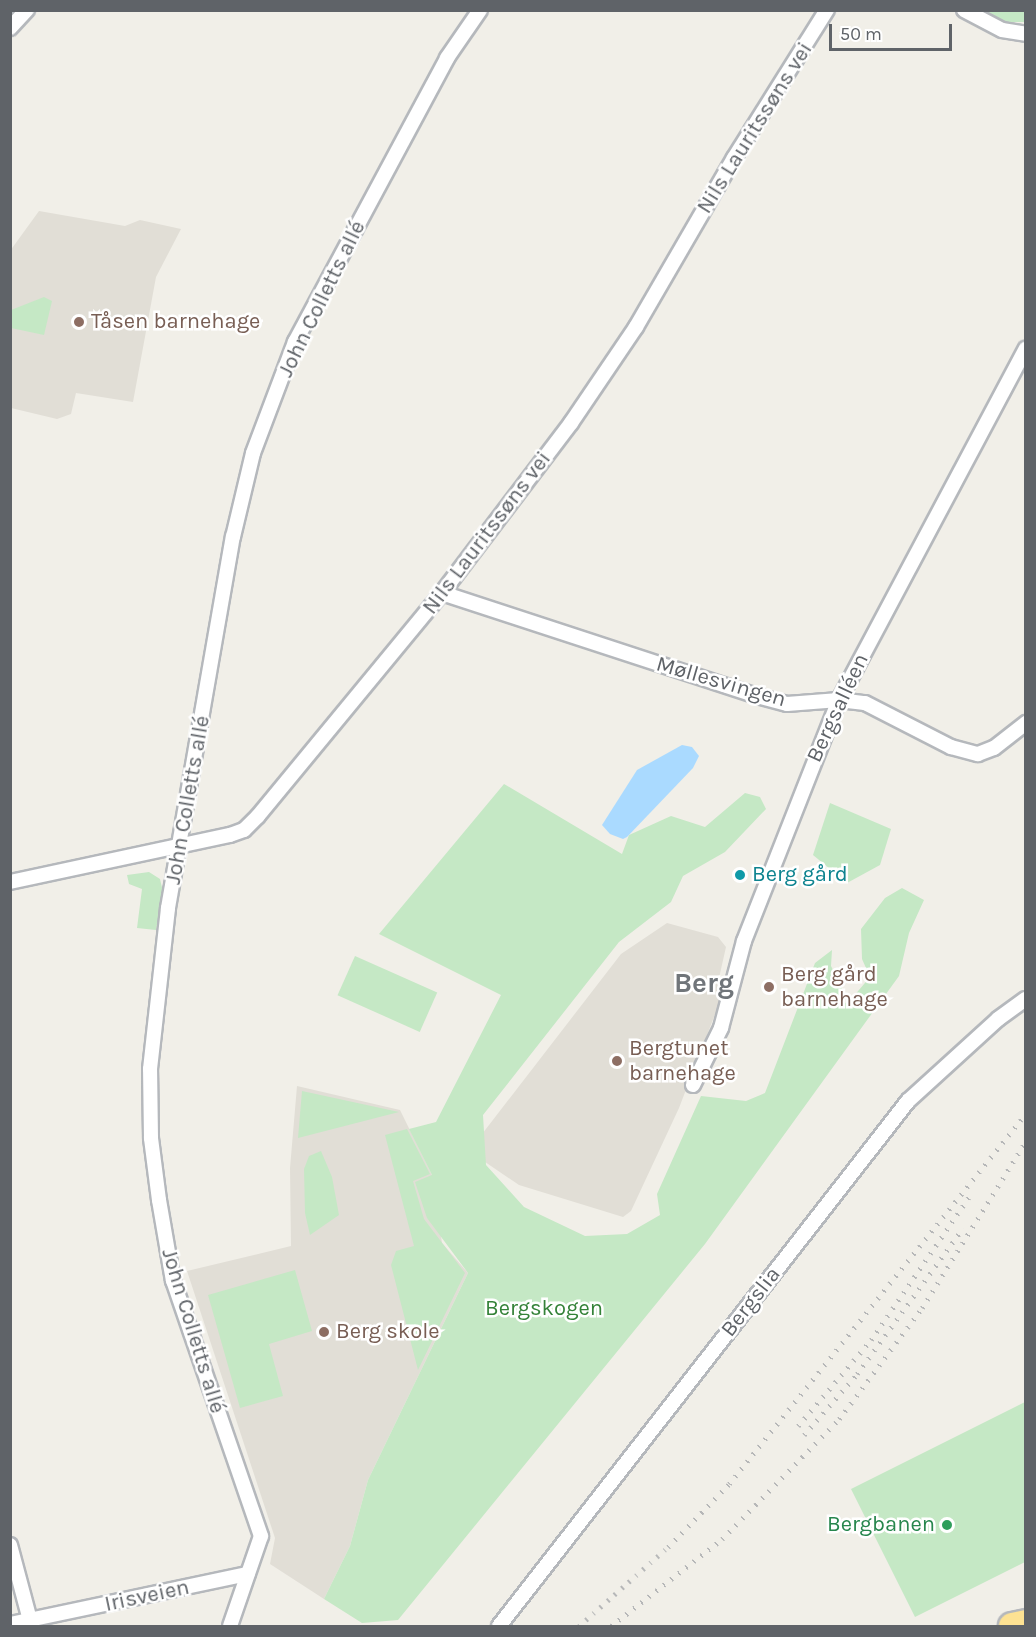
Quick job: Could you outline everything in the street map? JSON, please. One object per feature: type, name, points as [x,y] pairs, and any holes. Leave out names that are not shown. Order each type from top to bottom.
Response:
[{"type":"highway","points":[[1012,1626],[1026,1623]]},
{"type":"street","points":[[10,28],[27,10]]},
{"type":"street","name":"John Colletts allé","points":[[230,1626],[261,1536],[173,1281],[152,1138],[153,1018],[233,537],[254,453],[295,342],[447,58],[480,10]]},
{"type":"street","name":"Nils Lauritssøns vei","points":[[10,882],[230,835],[250,825],[442,593],[571,423],[636,327],[734,158],[827,10]]},
{"type":"street","points":[[964,10],[1002,30],[1026,34]]},
{"type":"street","name":"Bergsalléen","points":[[693,1085],[721,1028],[744,941],[839,700],[1026,349]]},
{"type":"street","name":"Møllesvingen","points":[[442,593],[788,704],[839,700],[865,703],[951,747],[978,754],[994,748],[1026,723]]},
{"type":"street","name":"Bergslia","points":[[499,1626],[549,1568],[908,1101],[1026,999]]},
{"type":"street","points":[[10,1545],[30,1620]]},
{"type":"street","name":"Irisveien","points":[[11,1625],[248,1574]]},
{"type":"shaded area","name":"Tåsen barnehage","points":[[39,211],[125,226],[140,220],[181,229],[156,277],[133,402],[76,393],[71,414],[57,419],[11,408],[10,251]]},
{"type":"shaded area","name":"Bergtunet barnehage","points":[[667,923],[718,937],[726,947],[717,987],[722,996],[679,1108],[631,1211],[623,1217],[519,1185],[469,1151],[621,954]]},
{"type":"shaded area","name":"Berg skole","points":[[297,1086],[400,1110],[432,1175],[442,1243],[468,1273],[368,1480],[350,1546],[324,1599],[270,1564],[275,1538],[187,1271],[291,1246],[290,1168]]},
{"type":"green space","points":[[983,11],[1025,11],[1025,22],[1003,22]]},
{"type":"green space","points":[[44,297],[52,301],[44,335],[11,328],[11,310]]},
{"type":"green space","name":"Bergskogen","points":[[504,784],[622,854],[629,835],[671,816],[705,827],[745,793],[760,797],[766,809],[725,852],[683,876],[671,902],[619,942],[483,1115],[486,1165],[524,1207],[585,1236],[627,1234],[660,1215],[657,1194],[701,1096],[746,1101],[765,1093],[815,963],[832,950],[831,966],[842,988],[842,1000],[847,1004],[870,977],[862,959],[861,929],[885,898],[902,888],[924,900],[909,933],[899,976],[705,1244],[398,1620],[362,1623],[324,1599],[350,1546],[368,1480],[468,1273],[427,1218],[415,1182],[432,1175],[409,1129],[436,1122],[501,995],[379,934]]},
{"type":"green space","points":[[830,803],[891,829],[880,865],[847,883],[813,855]]},
{"type":"green space","points":[[149,872],[160,879],[163,892],[156,930],[137,928],[142,889],[129,884],[127,875]]},
{"type":"green space","points":[[355,956],[437,993],[420,1032],[338,995]]},
{"type":"green space","points":[[302,1091],[399,1112],[298,1138]]},
{"type":"green space","points":[[407,1129],[430,1174],[413,1181],[424,1219],[465,1273],[418,1370],[391,1265],[396,1251],[414,1246],[385,1135]]},
{"type":"green space","points":[[321,1151],[332,1177],[339,1215],[310,1235],[305,1213],[304,1169],[309,1156]]},
{"type":"green space","points":[[295,1270],[312,1331],[269,1344],[283,1396],[240,1408],[208,1295]]},
{"type":"green space","name":"Bergbanen","points":[[1025,1402],[1025,1562],[915,1617],[851,1489]]},
{"type":"water","points":[[682,745],[692,747],[699,756],[693,768],[627,837],[623,839],[610,834],[602,825],[637,770]]},
{"type":"railway","points":[[579,1626],[668,1547],[729,1484],[1026,1113]]},
{"type":"railway","points":[[611,1626],[722,1539],[839,1419],[922,1308],[1026,1141]]},
{"type":"railway","points":[[798,1426],[871,1340],[969,1197]]},
{"type":"railway","points":[[804,1435],[857,1374],[963,1228]]},
{"type":"place","name":"Tåsen barnehage","points":[[79,322]]},
{"type":"place","name":"Berg gård","points":[[740,875]]},
{"type":"place","name":"Berg gård barnehage","points":[[769,987]]},
{"type":"place","name":"Bergtunet barnehage","points":[[617,1061]]},
{"type":"place","name":"Berg skole","points":[[324,1332]]},
{"type":"place","name":"Bergbanen","points":[[947,1525]]},
{"type":"district","name":"Berg","points":[[704,983]]}]
